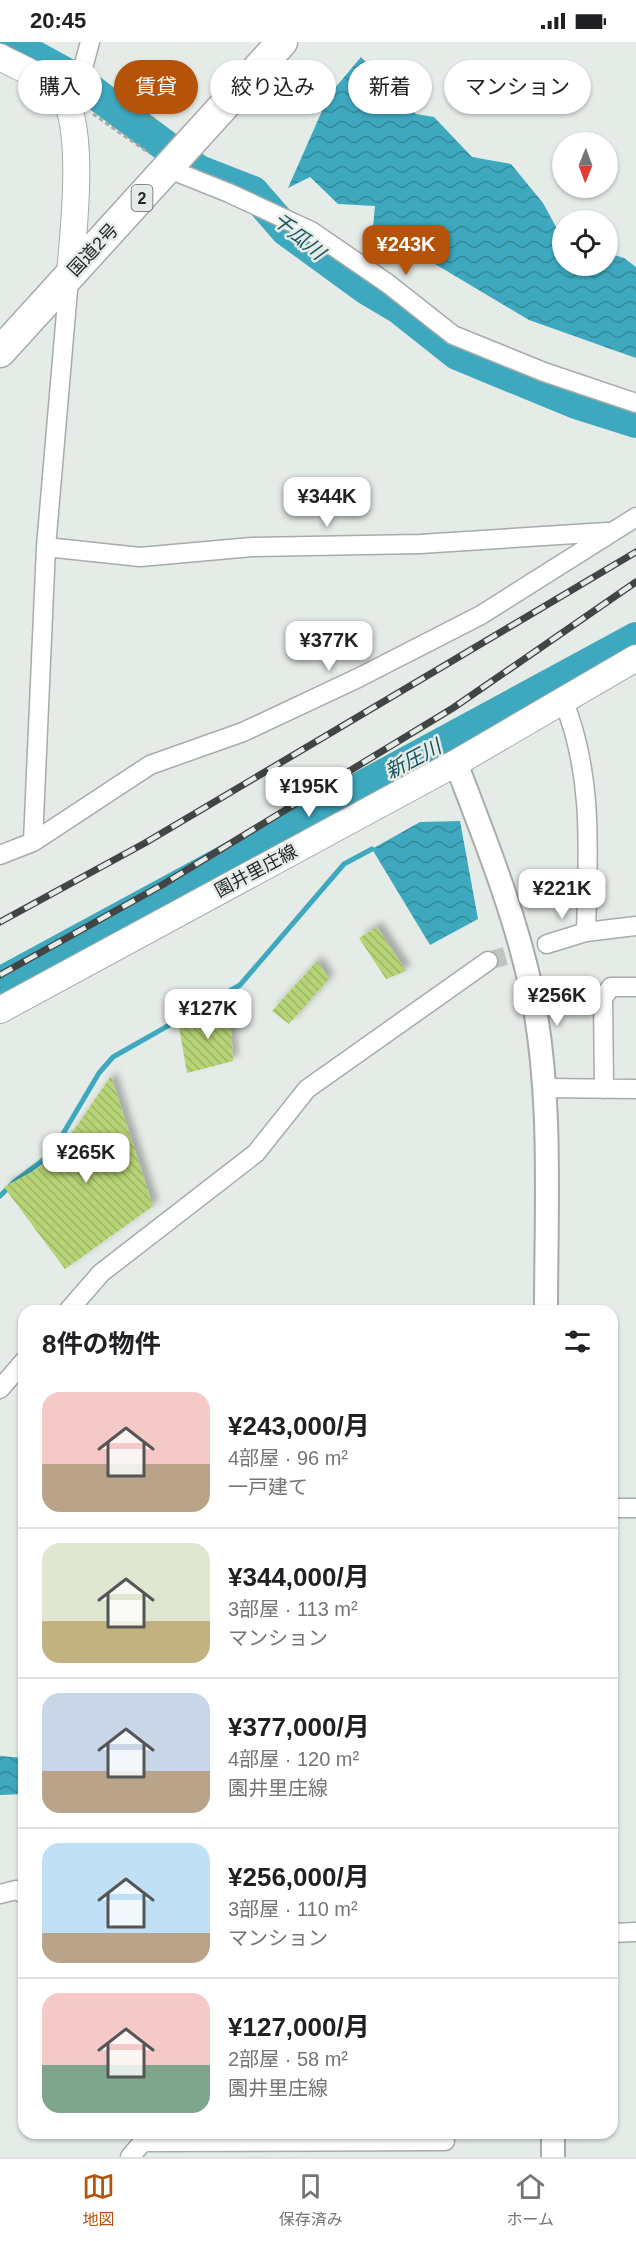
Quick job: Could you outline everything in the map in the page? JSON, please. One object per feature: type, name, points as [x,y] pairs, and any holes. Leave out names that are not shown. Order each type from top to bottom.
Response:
[{"type":"highway","name":"国道2号","points":[[0,352],[169,169],[282,42]]},
{"type":"main road","points":[[0,57],[18,67]]},
{"type":"main road","points":[[70,274],[76,209],[74,122],[71,114]]},
{"type":"main road","name":"園井里庄線","points":[[0,1010],[456,763],[636,658]]},
{"type":"street","points":[[85,60],[90,42]]},
{"type":"street","points":[[169,169],[229,193],[311,231],[387,283],[453,335],[544,372],[636,403]]},
{"type":"street","points":[[33,842],[46,547],[70,274]]},
{"type":"street","points":[[0,855],[33,842],[150,765],[243,732],[358,678],[482,615],[609,532],[636,517]]},
{"type":"street","points":[[46,547],[140,557],[252,547],[420,544],[609,532]]},
{"type":"street","points":[[563,700],[574,725],[586,785],[586,932]]},
{"type":"street","points":[[456,763],[516,927],[531,989],[544,1089],[546,1305]]},
{"type":"street","points":[[547,944],[586,932],[636,926]]},
{"type":"street","points":[[73,1305],[101,1273],[256,1153],[308,1089],[488,961]]},
{"type":"street","points":[[604,1089],[603,998],[610,987],[636,987]]},
{"type":"street","points":[[544,1089],[636,1089]]},
{"type":"street","points":[[0,1389],[18,1368]]},
{"type":"street","points":[[618,1508],[636,1508]]},
{"type":"street","points":[[0,1894],[18,1891]]},
{"type":"street","points":[[618,1932],[636,1932]]},
{"type":"street","points":[[130,2157],[143,2142],[177,2139]]},
{"type":"street","points":[[344,2139],[445,2144]]},
{"type":"street","points":[[553,2139],[553,2157]]},
{"type":"path","points":[[93,114],[132,140],[169,169]]},
{"type":"water","points":[[348,72],[348,114],[416,114],[434,117],[472,157],[511,164],[543,203],[552,220],[552,276],[618,276],[618,256],[636,267],[636,358],[529,320],[373,227],[375,206],[338,204],[310,177],[288,188],[321,114],[336,114],[336,87]]},
{"type":"water","points":[[460,821],[478,919],[430,945],[372,849],[420,822]]},
{"type":"water","points":[[0,1756],[18,1758],[18,1794],[0,1795]]},
{"type":"building","points":[[377,927],[406,971],[386,979],[359,938]]},
{"type":"building","points":[[317,961],[329,979],[289,1024],[272,1011]]},
{"type":"building","points":[[230,1004],[233,1061],[187,1073],[179,1027]]},
{"type":"building","points":[[111,1076],[153,1206],[65,1269],[4,1187],[62,1155],[65,1143]]},
{"type":"waterway","name":"千瓜川","points":[[8,42],[76,79],[199,171],[253,192],[286,230],[367,289],[399,308],[457,354],[576,403],[636,422]]},
{"type":"waterway","name":"新圧川","points":[[0,983],[636,638]]},
{"type":"waterway","points":[[0,1196],[14,1182],[51,1154],[99,1073],[113,1057],[240,985],[344,864],[372,849]]},
{"type":"tunnel","points":[[488,961],[547,944]]},
{"type":"railway","points":[[0,922],[145,843],[636,552]]},
{"type":"railway","points":[[0,975],[162,885],[453,708],[636,582]]}]
